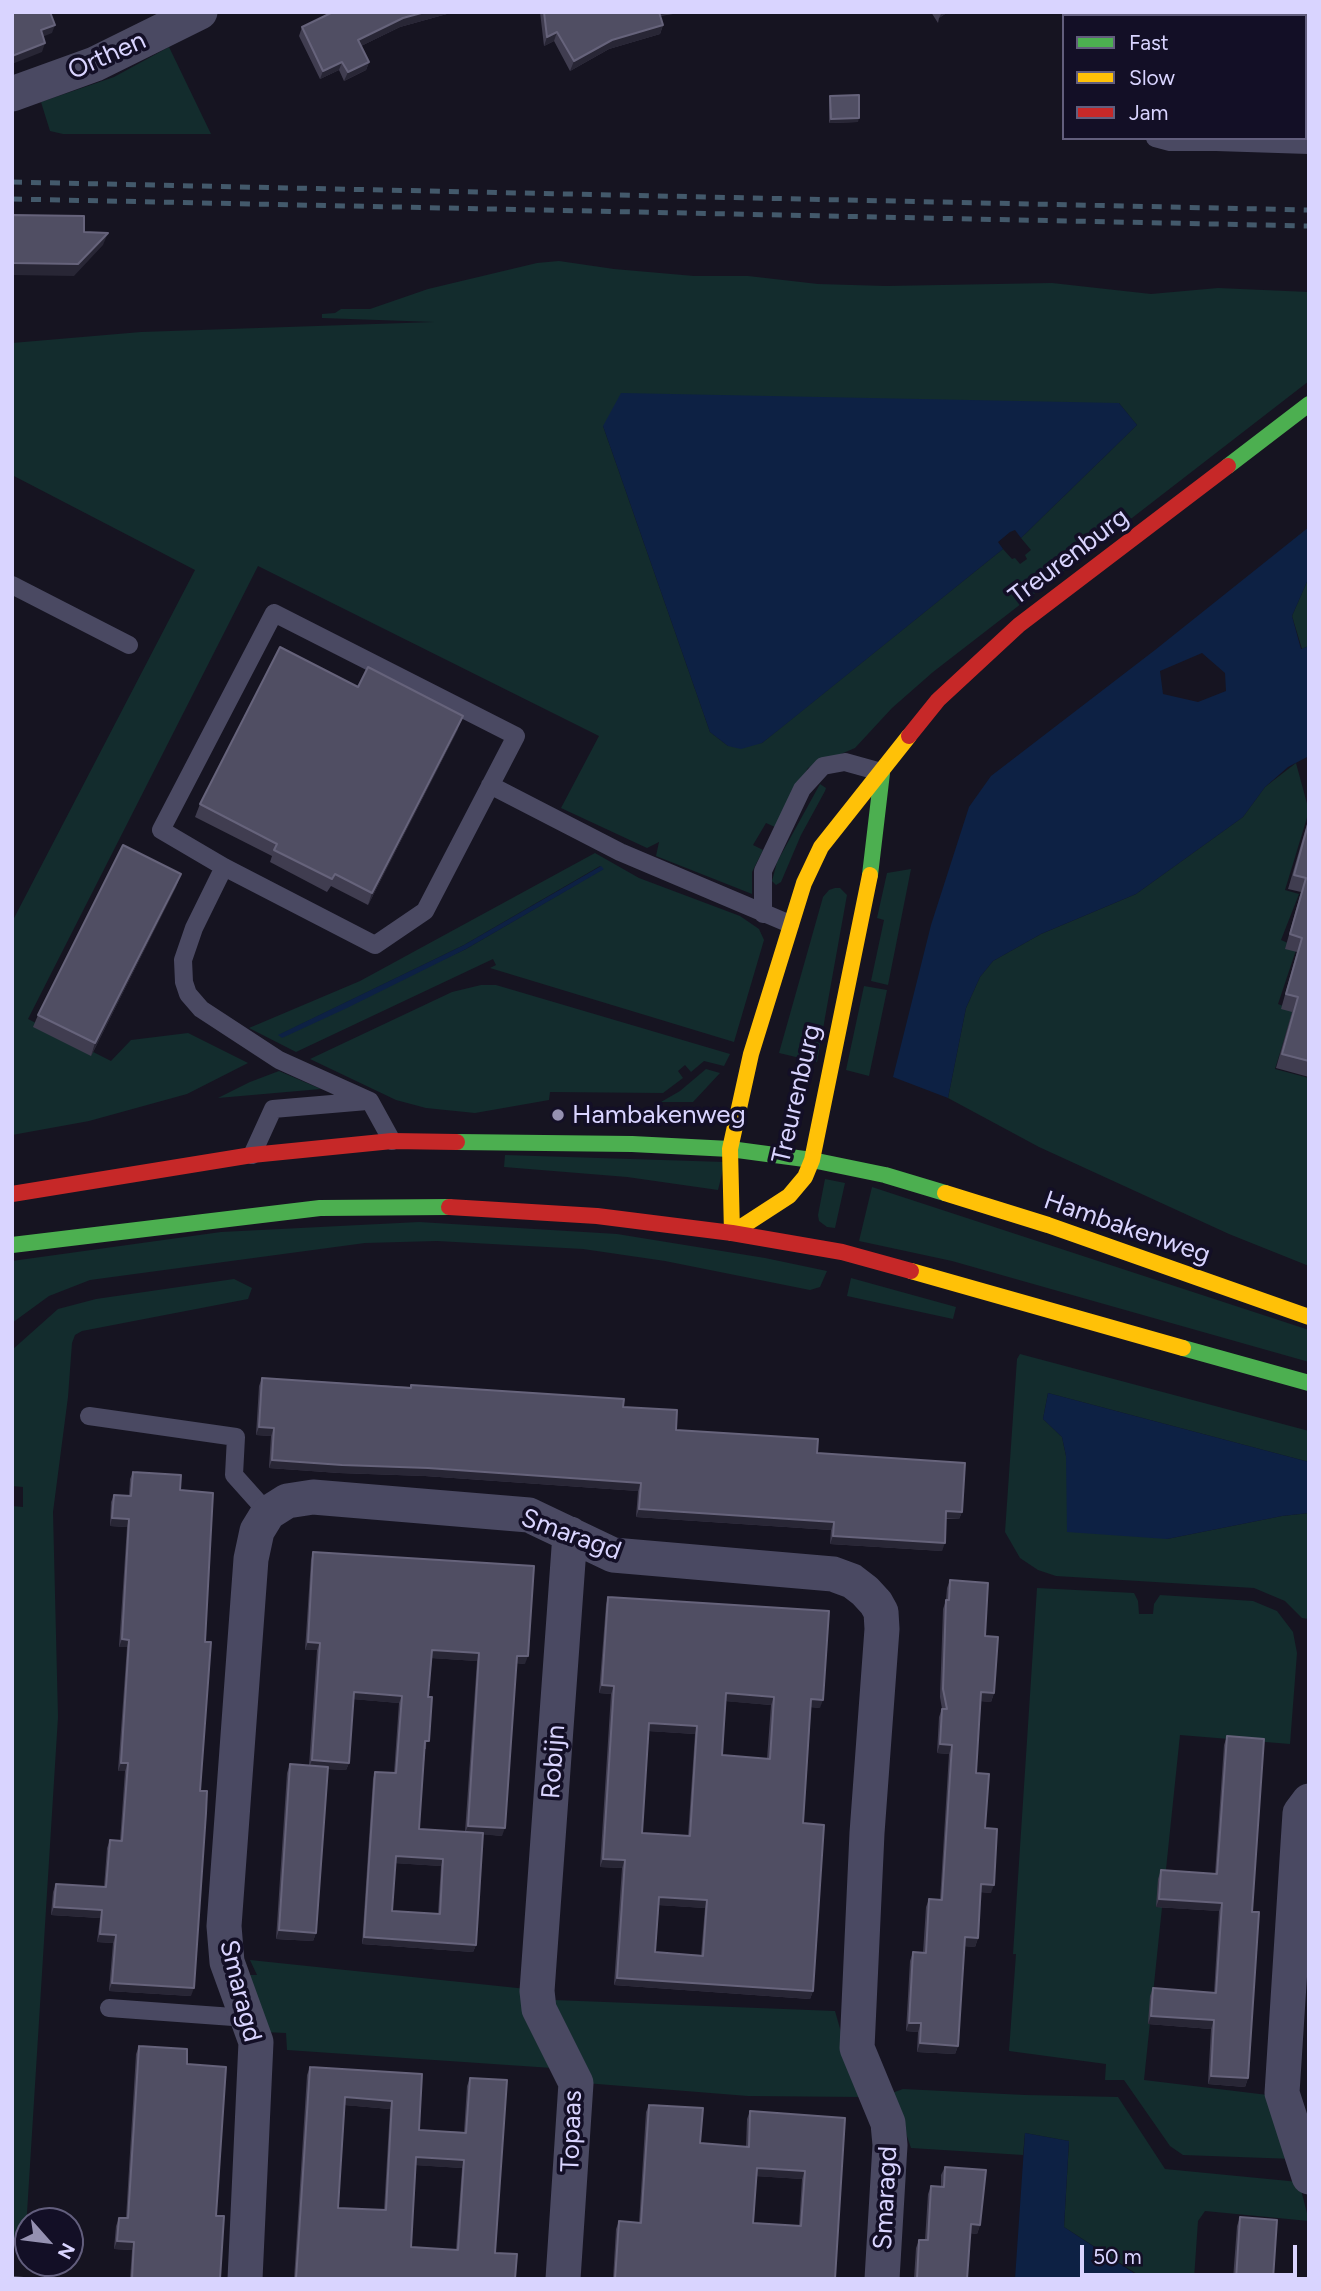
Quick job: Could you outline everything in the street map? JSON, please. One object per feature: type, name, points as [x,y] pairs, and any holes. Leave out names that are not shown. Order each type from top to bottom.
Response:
[{"type":"main road","name":"Treurenburg","points":[[732,1233],[730,1149],[751,1054],[803,883],[821,846],[938,700],[1019,625],[1309,404]]},
{"type":"main road","name":"Treurenburg","points":[[732,1233],[789,1196],[805,1177],[812,1160],[869,884],[882,773]]},
{"type":"main road","name":"Hambakenweg","points":[[12,1194],[252,1155],[392,1141],[632,1144],[730,1149],[812,1160],[885,1175],[1048,1225],[1309,1317]]},
{"type":"main road","points":[[12,1245],[320,1208],[475,1207],[597,1216],[732,1233],[842,1252],[1309,1383]]},
{"type":"street","name":"Orthen","points":[[12,94],[95,64],[200,12]]},
{"type":"street","name":"Smaragd","points":[[245,2279],[256,2042],[227,1962],[224,1926],[251,1559],[257,1531],[268,1513],[287,1501],[313,1497],[529,1515],[613,1555],[833,1574],[852,1581],[865,1591],[881,1612],[857,2048],[888,2123],[890,2145],[882,2279]]},
{"type":"street","name":"Robijn","points":[[537,1991],[570,1534]]},
{"type":"street","points":[[1309,1801],[1300,1813],[1282,2093],[1309,2177]]},
{"type":"street","name":"Topaas","points":[[537,1991],[539,2009],[576,2083],[563,2279]]},
{"type":"lane","points":[[1162,140],[1309,145]]},
{"type":"lane","points":[[12,585],[129,645]]},
{"type":"lane","points":[[274,613],[516,736],[425,911],[374,945],[224,867],[161,830],[274,613]]},
{"type":"lane","points":[[763,914],[763,871],[802,789],[823,766],[845,762],[882,773]]},
{"type":"lane","points":[[490,785],[620,852],[790,924]]},
{"type":"lane","points":[[224,867],[194,928],[183,960],[184,982],[188,994],[201,1010],[279,1060],[370,1101],[392,1141]]},
{"type":"lane","points":[[252,1155],[273,1109],[370,1101]]},
{"type":"lane","points":[[89,1416],[236,1437],[234,1475],[268,1513]]},
{"type":"lane","points":[[109,2008],[247,2018]]},
{"type":"green space","points":[[169,47],[211,134],[63,134],[50,131],[41,102],[114,77]]},
{"type":"green space","points":[[559,261],[614,269],[694,276],[748,276],[818,284],[886,286],[1052,283],[1151,294],[1218,288],[1309,292],[1309,381],[933,672],[892,708],[855,748],[808,768],[775,827],[766,823],[753,845],[763,850],[752,872],[752,894],[656,856],[659,842],[647,848],[561,808],[599,736],[258,566],[28,1019],[111,1061],[131,1040],[188,1033],[248,1063],[187,1094],[89,1121],[12,1135],[12,922],[195,570],[12,475],[12,343],[141,332],[434,322],[322,318],[322,314],[335,313],[341,309],[370,309],[428,289],[537,263]],"holes":[[[1119,403],[1137,425],[1021,538],[1031,550],[1025,555],[1027,559],[1020,564],[1003,549],[762,743],[728,746],[710,732],[603,426]]]},
{"type":"green space","points":[[1309,577],[1309,646],[1302,649],[1292,616]]},
{"type":"green space","points":[[1296,763],[1309,811],[1285,890],[1299,894],[1281,940],[1297,947],[1278,1004],[1293,1010],[1275,1069],[1309,1078],[1309,1266],[1229,1234],[1039,1147],[948,1098],[966,1008],[980,977],[993,961],[1041,934],[1136,894],[1243,817],[1265,787]]},
{"type":"green space","points":[[820,784],[826,788],[825,791],[801,835],[781,882],[776,885],[772,881],[777,862]]},
{"type":"green space","points":[[595,853],[639,878],[740,916],[759,929],[764,940],[734,1042],[490,968],[496,965],[493,959],[296,1052],[249,1028],[360,981]],"holes":[[[600,866],[603,869],[466,949],[279,1035],[464,945]]]},
{"type":"green space","points":[[911,869],[888,985],[871,981],[884,920],[877,918],[887,873]]},
{"type":"green space","points":[[835,888],[840,888],[847,895],[817,1062],[779,1053],[823,897]]},
{"type":"green space","points":[[481,985],[496,985],[730,1054],[724,1066],[704,1061],[691,1072],[685,1065],[678,1071],[683,1078],[663,1093],[550,1092],[549,1100],[475,1113],[426,1108],[396,1100],[310,1059],[452,992]]},
{"type":"green space","points":[[864,986],[887,990],[869,1076],[846,1070]]},
{"type":"green space","points":[[706,1069],[720,1073],[693,1102],[661,1102],[680,1091]]},
{"type":"green space","points":[[279,1071],[321,1089],[218,1098],[250,1082]]},
{"type":"green space","points":[[505,1155],[725,1162],[718,1190],[627,1177],[504,1167]]},
{"type":"green space","points":[[825,1179],[845,1183],[835,1228],[827,1227],[819,1221]]},
{"type":"green space","points":[[872,1187],[1309,1330],[1309,1362],[952,1261],[859,1241]]},
{"type":"green space","points":[[419,1222],[617,1234],[827,1271],[820,1287],[810,1290],[665,1261],[583,1249],[437,1241],[365,1243],[90,1280],[49,1296],[12,1323],[12,1261],[221,1232]]},
{"type":"green space","points":[[851,1278],[956,1307],[953,1319],[847,1296]]},
{"type":"green space","points":[[234,1279],[252,1288],[248,1299],[82,1331],[75,1335],[72,1343],[53,1512],[58,1717],[27,2207],[14,2207],[14,2242],[12,1506],[23,1507],[23,1487],[12,1486],[12,1350],[58,1309],[96,1299]]},
{"type":"green space","points":[[1020,1354],[1309,1431],[1309,1462],[1048,1393],[1043,1419],[1062,1437],[1066,1456],[1167,1539],[1309,1513],[1309,1619],[1302,1618],[1285,1601],[1254,1588],[1056,1576],[1038,1570],[1020,1558],[1005,1532],[1017,1359]]},
{"type":"green space","points":[[1037,1588],[1134,1593],[1139,1614],[1153,1614],[1154,1604],[1160,1595],[1253,1601],[1277,1611],[1293,1632],[1297,1653],[1290,1744],[1180,1735],[1144,2080],[1276,2096],[1294,2159],[1183,2155],[1170,2146],[1124,2080],[1105,2080],[1106,2064],[1009,2051]]},
{"type":"green space","points":[[250,1960],[527,1989],[552,2068],[287,2050],[286,2033],[264,2032],[247,1975],[257,1975]]},
{"type":"green space","points":[[554,2000],[835,2011],[862,2097],[748,2096],[585,2083]]},
{"type":"green space","points":[[903,2089],[1118,2097],[1165,2169],[1299,2182],[1309,2221],[1205,2211],[1198,2221],[1194,2279],[1140,2279],[1140,2276],[1064,2227],[1069,2141],[1025,2133],[1023,2155],[911,2148],[892,2093]]},
{"type":"water","points":[[621,393],[1119,403],[1137,425],[1021,538],[1015,530],[1010,532],[998,542],[1003,549],[762,743],[741,749],[728,746],[710,732],[603,426]]},
{"type":"water","points":[[1309,527],[1309,577],[1292,616],[1301,649],[1309,646],[1309,756],[1288,767],[1265,787],[1243,817],[1136,894],[1041,934],[993,961],[980,977],[966,1008],[948,1098],[893,1077],[931,925],[969,807],[991,776]],"holes":[[[1202,653],[1225,673],[1226,691],[1198,702],[1163,694],[1160,671]]]},
{"type":"water","points":[[601,866],[604,869],[466,949],[282,1038],[278,1035],[464,945]]},
{"type":"water","points":[[1048,1393],[1309,1462],[1309,1513],[1167,1539],[1067,1532],[1066,1456],[1062,1437],[1043,1419]]},
{"type":"water","points":[[1025,2133],[1069,2141],[1064,2227],[1140,2279],[1015,2279]]},
{"type":"building","points":[[12,12],[50,12],[55,25],[41,30],[45,43],[12,56]]},
{"type":"building","points":[[333,12],[425,12],[403,18],[358,40],[369,62],[348,72],[342,62],[323,71],[302,27]]},
{"type":"building","points":[[544,12],[659,12],[663,25],[612,40],[574,61],[557,32],[547,37]]},
{"type":"building","points":[[1233,12],[1234,14],[1173,14]]},
{"type":"building","points":[[1309,13],[1309,80],[1307,78]]},
{"type":"building","points":[[859,95],[859,118],[831,119],[830,96]]},
{"type":"building","points":[[12,215],[84,216],[84,232],[108,233],[78,264],[12,263]]},
{"type":"building","points":[[280,647],[358,687],[368,667],[463,716],[372,893],[335,874],[332,879],[274,850],[277,844],[200,804]]},
{"type":"building","points":[[1309,821],[1309,1061],[1282,1054],[1298,997],[1286,994],[1302,938],[1290,934],[1306,878],[1294,875]]},
{"type":"building","points":[[123,845],[181,874],[95,1043],[38,1015]]},
{"type":"building","points":[[262,1378],[624,1399],[623,1407],[677,1410],[676,1430],[818,1439],[817,1453],[965,1463],[962,1512],[946,1511],[945,1543],[833,1536],[834,1522],[639,1509],[641,1483],[272,1460],[274,1428],[259,1427]]},
{"type":"building","points":[[133,1472],[181,1475],[180,1490],[213,1493],[205,1642],[211,1642],[200,1791],[207,1791],[194,1988],[112,1983],[116,1935],[100,1934],[102,1910],[54,1907],[56,1884],[106,1887],[110,1840],[122,1841],[128,1763],[121,1763],[129,1640],[122,1639],[129,1519],[112,1518],[114,1495],[131,1496]]},
{"type":"building","points":[[313,1552],[534,1566],[528,1656],[517,1656],[505,1828],[468,1826],[479,1653],[432,1650],[428,1697],[432,1697],[429,1741],[425,1741],[419,1829],[483,1833],[476,1945],[364,1937],[375,1772],[396,1773],[402,1696],[354,1692],[349,1763],[312,1760],[320,1643],[308,1642]],"holes":[[[396,1856],[443,1859],[440,1914],[392,1911]]]},
{"type":"building","points":[[950,1580],[988,1583],[985,1636],[998,1637],[994,1693],[981,1692],[976,1773],[989,1774],[985,1828],[997,1829],[994,1885],[981,1884],[978,1938],[965,1937],[958,2046],[920,2043],[921,2023],[909,2023],[913,1952],[926,1953],[929,1899],[942,1900],[952,1745],[940,1744],[942,1709],[947,1709],[943,1689],[946,1600],[949,1600]]},
{"type":"building","points":[[608,1597],[829,1611],[823,1700],[811,1699],[803,1823],[824,1825],[813,1991],[617,1978],[625,1860],[603,1859],[614,1686],[602,1685]],"holes":[[[726,1693],[774,1697],[770,1759],[722,1755]],[[649,1723],[697,1726],[690,1836],[642,1833]],[[659,1897],[707,1900],[703,1956],[655,1952]]]},
{"type":"building","points":[[1227,1736],[1264,1739],[1252,1912],[1259,1912],[1248,2078],[1211,2076],[1214,2020],[1151,2016],[1153,1988],[1216,1993],[1222,1903],[1159,1899],[1161,1870],[1217,1874]]},
{"type":"building","points":[[290,1764],[328,1767],[316,1933],[279,1930]]},
{"type":"building","points":[[139,2046],[187,2049],[187,2064],[226,2067],[216,2216],[224,2216],[220,2279],[132,2279],[134,2242],[117,2241],[119,2218],[128,2218]]},
{"type":"building","points":[[310,2067],[422,2074],[419,2130],[466,2133],[470,2078],[507,2080],[495,2253],[517,2254],[515,2279],[296,2279]],"holes":[[[345,2097],[392,2101],[386,2210],[338,2208]],[[416,2157],[464,2160],[458,2250],[411,2247]]]},
{"type":"building","points":[[649,2105],[703,2108],[700,2143],[749,2147],[750,2111],[845,2118],[835,2279],[615,2279],[619,2221],[641,2223]],"holes":[[[757,2168],[805,2171],[801,2226],[753,2223]]]},
{"type":"building","points":[[945,2167],[986,2170],[980,2225],[971,2224],[967,2279],[917,2279],[919,2240],[928,2240],[931,2186],[944,2187]]},
{"type":"building","points":[[1240,2217],[1277,2220],[1273,2279],[1236,2279]]},
{"type":"railway","points":[[12,182],[1309,210]]},
{"type":"railway","points":[[12,199],[1309,226]]},
{"type":"traffic: fast","points":[[1228,466],[1309,404]]},
{"type":"traffic: fast","points":[[870,875],[882,773]]},
{"type":"traffic: fast","points":[[457,1142],[632,1144],[730,1149],[812,1160],[885,1175],[945,1193]]},
{"type":"traffic: fast","points":[[12,1245],[320,1208],[449,1207]]},
{"type":"traffic: fast","points":[[1183,1348],[1309,1383]]},
{"type":"traffic: slow","points":[[732,1233],[730,1149],[751,1054],[804,883],[821,847],[909,736]]},
{"type":"traffic: slow","points":[[732,1233],[789,1196],[805,1177],[812,1160],[870,875]]},
{"type":"traffic: slow","points":[[945,1193],[1048,1225],[1309,1317]]},
{"type":"traffic: slow","points":[[911,1271],[1183,1348]]},
{"type":"traffic: jam","points":[[909,736],[938,700],[1019,625],[1228,466]]},
{"type":"traffic: jam","points":[[12,1194],[252,1155],[392,1141],[457,1142]]},
{"type":"traffic: jam","points":[[449,1207],[597,1216],[732,1233],[842,1252],[911,1271]]},
{"type":"place","name":"Hambakenweg","points":[[558,1115]]}]
